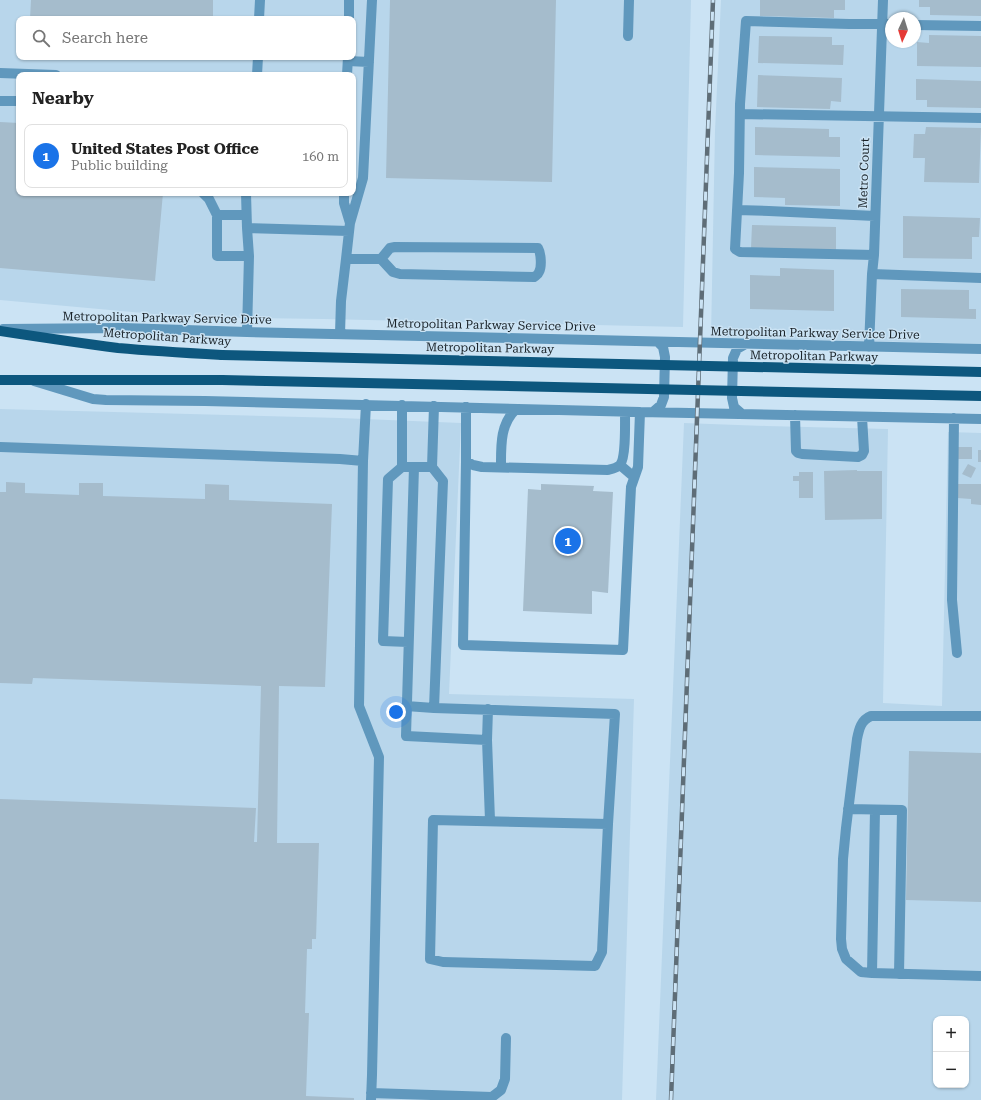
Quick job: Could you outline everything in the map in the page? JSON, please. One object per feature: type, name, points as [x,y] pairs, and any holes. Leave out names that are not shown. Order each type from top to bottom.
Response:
[{"type":"main road","name":"Metropolitan Parkway","points":[[0,330],[51,339],[119,348],[160,352],[222,355],[981,372]]},
{"type":"main road","points":[[0,380],[222,380],[981,396]]},
{"type":"street","points":[[260,0],[260,16]]},
{"type":"street","points":[[349,0],[349,16]]},
{"type":"street","points":[[340,334],[341,301],[349,227],[363,178],[372,0]]},
{"type":"street","points":[[628,36],[629,0]]},
{"type":"street","name":"Metro Court","points":[[883,0],[885,16]]},
{"type":"street","points":[[874,255],[740,252],[735,249],[740,114],[746,21],[885,24]]},
{"type":"street","points":[[921,24],[981,26]]},
{"type":"street","name":"Metro Court","points":[[869,347],[879,116],[885,37]]},
{"type":"street","points":[[257,72],[258,60]]},
{"type":"street","points":[[347,72],[348,60]]},
{"type":"street","points":[[355,60],[369,62]]},
{"type":"street","points":[[0,73],[16,74]]},
{"type":"street","points":[[0,101],[16,101]]},
{"type":"street","points":[[740,114],[981,118]]},
{"type":"street","points":[[206,196],[217,215],[217,256],[249,256]]},
{"type":"street","points":[[246,196],[246,228],[249,256],[247,332]]},
{"type":"street","points":[[344,196],[349,227]]},
{"type":"street","points":[[737,210],[875,216]]},
{"type":"street","points":[[217,215],[246,215]]},
{"type":"street","points":[[246,228],[349,227]]},
{"type":"street","points":[[346,259],[381,259],[393,272],[400,274],[534,277],[538,275],[540,271],[540,252],[538,248],[396,247],[390,248],[381,259]]},
{"type":"street","points":[[872,274],[981,278]]},
{"type":"street","name":"Metropolitan Parkway Service Drive","points":[[0,330],[123,328],[981,350]]},
{"type":"street","points":[[653,412],[661,405],[664,397],[665,357],[663,347],[658,342]]},
{"type":"street","points":[[742,414],[734,407],[732,390],[733,358],[737,349],[744,345]]},
{"type":"street","points":[[32,380],[78,395],[93,399],[106,400],[366,404],[625,412],[981,419]]},
{"type":"street","points":[[366,404],[363,461],[359,706],[379,757],[371,1097],[492,1097],[501,1090],[505,1079],[506,1038]]},
{"type":"street","points":[[402,406],[402,467]]},
{"type":"street","points":[[434,406],[432,467],[443,481],[434,708]]},
{"type":"street","points":[[466,407],[463,645],[623,650],[631,487],[638,467],[640,412]]},
{"type":"street","points":[[501,467],[501,444],[505,423],[510,414],[516,409]]},
{"type":"street","points":[[466,461],[482,467],[608,470],[615,468],[620,465],[623,458],[625,412]]},
{"type":"street","points":[[795,415],[796,451],[798,453],[858,457],[862,455],[864,451],[862,417]]},
{"type":"street","points":[[954,418],[952,600],[957,653]]},
{"type":"street","points":[[0,447],[363,461]]},
{"type":"street","points":[[620,465],[634,477]]},
{"type":"street","points":[[408,642],[383,641],[388,479],[402,467],[432,467]]},
{"type":"street","points":[[414,467],[406,736],[488,740]]},
{"type":"street","points":[[406,706],[615,714],[602,952],[595,966],[442,962],[430,959],[433,820],[490,820],[608,824]]},
{"type":"street","points":[[488,709],[490,820]]},
{"type":"street","points":[[981,716],[872,716],[867,717],[863,721],[858,733],[843,859],[842,949],[846,959],[861,972],[981,976]]},
{"type":"street","points":[[848,809],[902,810],[899,974]]},
{"type":"street","points":[[872,973],[875,810]]},
{"type":"shaded area","points":[[0,0],[691,0],[683,327],[187,317],[0,300]]},
{"type":"shaded area","points":[[721,0],[981,0],[981,344],[711,337],[715,131]]},
{"type":"shaded area","points":[[0,409],[340,418],[461,423],[449,694],[634,699],[622,1100],[0,1100]]},
{"type":"shaded area","points":[[684,423],[888,429],[883,703],[942,706],[948,432],[981,433],[981,1100],[656,1100]]},
{"type":"building","points":[[31,0],[213,0],[213,16],[30,16]]},
{"type":"building","points":[[390,0],[556,0],[552,182],[386,178]]},
{"type":"building","points":[[760,0],[845,0],[845,10],[834,10],[834,18],[760,16]]},
{"type":"building","points":[[919,0],[981,0],[981,16],[930,15],[930,7],[919,7]]},
{"type":"building","points":[[929,35],[981,36],[981,67],[917,66],[917,48],[921,48],[921,42],[929,43]]},
{"type":"building","points":[[759,36],[832,37],[832,45],[844,45],[843,65],[758,63]]},
{"type":"building","points":[[758,75],[842,78],[841,102],[831,101],[830,109],[757,107]]},
{"type":"building","points":[[916,79],[981,81],[981,108],[927,107],[927,100],[916,100]]},
{"type":"building","points":[[0,122],[16,123],[16,196],[163,196],[155,281],[0,268]]},
{"type":"building","points":[[755,127],[829,129],[829,137],[840,137],[840,157],[755,155]]},
{"type":"building","points":[[926,127],[981,128],[979,183],[924,182],[925,158],[913,158],[914,134],[925,134]]},
{"type":"building","points":[[754,167],[840,169],[840,206],[785,205],[785,198],[754,197]]},
{"type":"building","points":[[903,216],[980,218],[979,237],[972,237],[972,259],[903,258]]},
{"type":"building","points":[[752,225],[836,227],[836,250],[751,248]]},
{"type":"building","points":[[780,268],[834,270],[834,311],[750,309],[750,275],[780,276]]},
{"type":"building","points":[[901,289],[969,290],[969,309],[976,309],[976,319],[901,317]]},
{"type":"building","points":[[958,447],[972,447],[972,459],[958,459]]},
{"type":"building","points":[[978,450],[981,450],[981,462],[978,462]]},
{"type":"building","points":[[968,464],[976,468],[971,478],[962,474]]},
{"type":"building","points":[[824,471],[882,471],[882,519],[825,520]]},
{"type":"building","points":[[799,472],[813,472],[813,498],[799,498],[799,481],[793,481],[793,476],[799,476]]},
{"type":"building","points":[[6,482],[25,483],[25,493],[79,495],[79,483],[103,483],[103,496],[205,499],[205,484],[229,485],[229,500],[332,504],[325,687],[279,686],[277,843],[319,843],[316,939],[312,939],[312,949],[307,949],[305,1013],[309,1013],[306,1096],[354,1098],[354,1100],[0,1100],[0,799],[256,808],[254,842],[257,842],[261,686],[33,678],[32,684],[0,683],[0,492],[6,492]]},
{"type":"building","points":[[541,484],[594,486],[593,491],[613,492],[608,593],[592,591],[592,614],[523,611],[528,489],[541,490]]},
{"type":"building","points":[[957,484],[981,484],[981,505],[971,504],[971,499],[957,498]]},
{"type":"building","points":[[909,751],[981,753],[981,902],[906,900]]},
{"type":"railway","points":[[671,1100],[713,0]]},
{"type":"place","name":"United States Post Office","points":[[568,541]]}]
